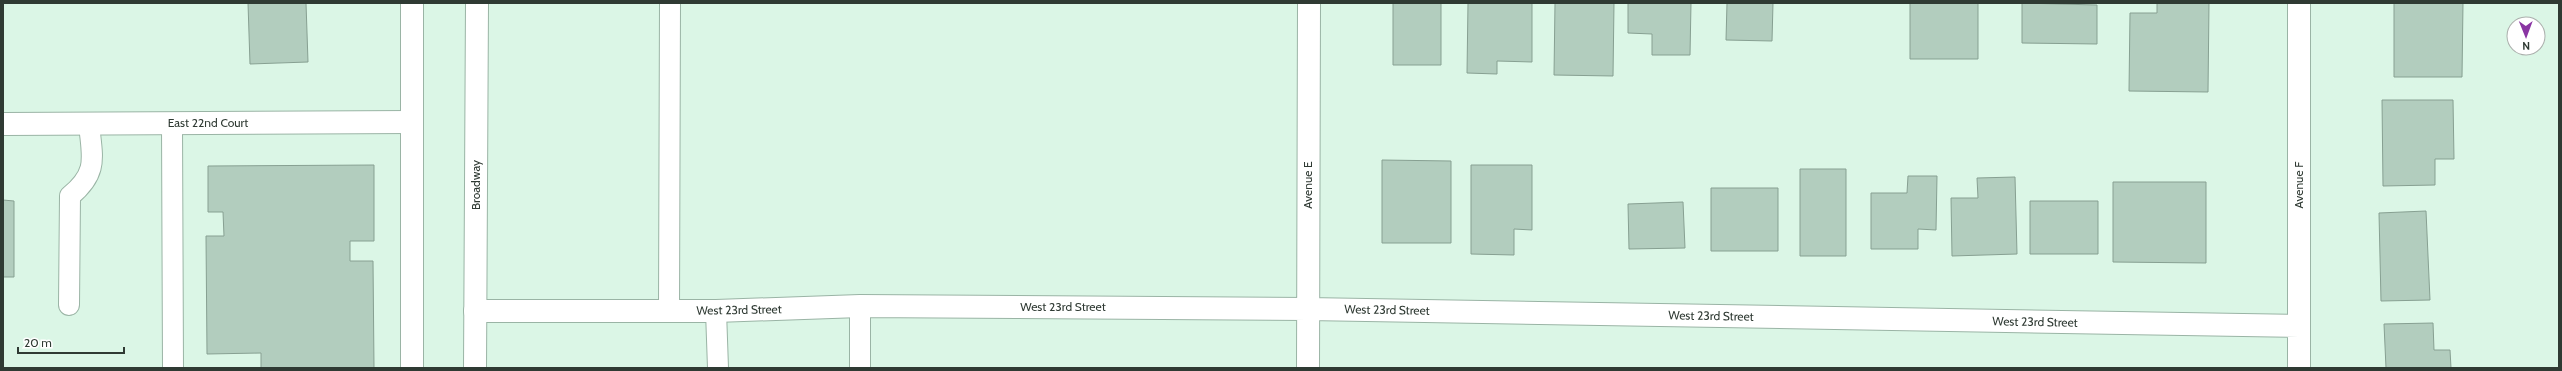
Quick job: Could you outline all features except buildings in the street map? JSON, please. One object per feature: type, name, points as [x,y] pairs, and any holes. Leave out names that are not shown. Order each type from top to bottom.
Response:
[{"type":"street","points":[[412,3],[412,368]]},
{"type":"street","name":"Broadway","points":[[475,368],[477,3]]},
{"type":"street","name":"Avenue E","points":[[1308,368],[1309,3]]},
{"type":"street","name":"Avenue F","points":[[2299,3],[2299,368]]},
{"type":"street","name":"East 22nd Court","points":[[3,124],[412,122]]},
{"type":"street","name":"West 23rd Street","points":[[475,311],[716,311],[860,306],[1308,309],[2299,326]]},
{"type":"lane","points":[[669,311],[670,3]]},
{"type":"lane","points":[[69,305],[70,196],[84,184],[92,165],[89,124]]},
{"type":"lane","points":[[172,124],[173,368]]},
{"type":"lane","points":[[860,306],[860,368]]},
{"type":"lane","points":[[716,311],[718,368]]}]
